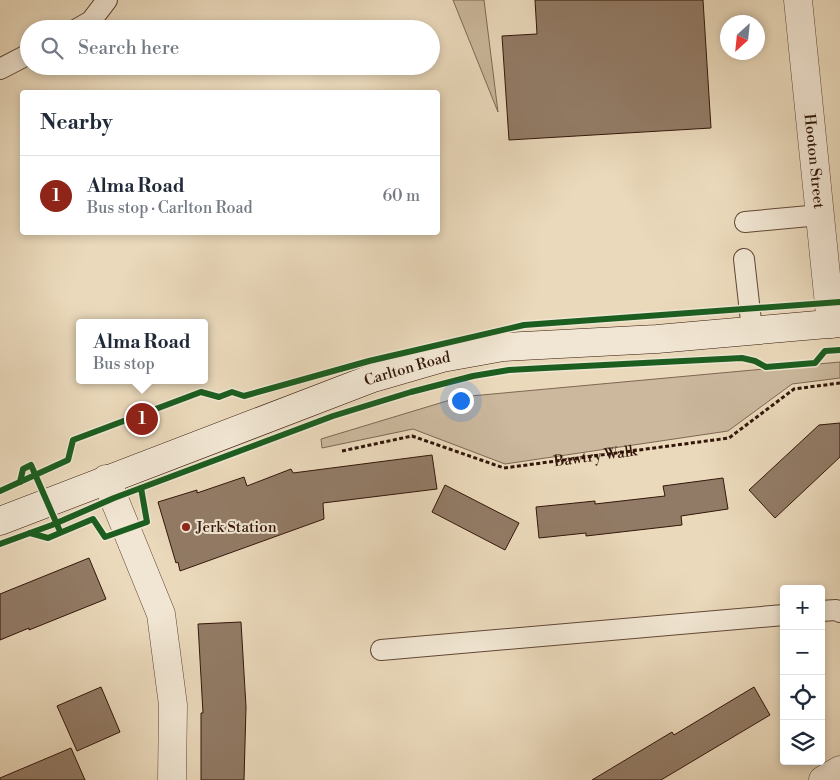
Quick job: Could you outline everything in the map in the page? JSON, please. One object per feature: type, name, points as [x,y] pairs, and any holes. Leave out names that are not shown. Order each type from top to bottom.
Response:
[{"type":"main road","name":"Hooton Street","points":[[798,0],[820,215],[836,324]]},
{"type":"main road","name":"Carlton Road","points":[[0,521],[49,504],[106,480],[373,378],[442,358],[503,348],[836,324]]},
{"type":"main road","points":[[106,480],[161,614],[173,705],[172,780]]},
{"type":"main road","points":[[822,780],[840,770]]},
{"type":"lane","points":[[92,20],[107,0]]},
{"type":"lane","points":[[0,68],[20,58]]},
{"type":"lane","points":[[745,222],[820,215]]},
{"type":"lane","points":[[744,259],[752,330]]},
{"type":"lane","points":[[825,611],[836,610],[840,612]]},
{"type":"lane","points":[[381,650],[780,615]]},
{"type":"shaded area","points":[[453,0],[484,0],[498,112]]},
{"type":"shaded area","points":[[840,362],[840,378],[792,384],[728,431],[505,464],[413,429],[322,448],[321,439],[460,397]]},
{"type":"building","points":[[535,0],[703,0],[711,128],[509,140],[502,36],[537,34]]},
{"type":"building","points":[[840,423],[840,457],[775,518],[749,490],[819,425]]},
{"type":"building","points":[[432,455],[437,489],[323,503],[324,519],[180,571],[158,502],[197,490],[197,493],[244,477],[247,486],[291,469],[293,473]]},
{"type":"building","points":[[723,478],[728,509],[681,516],[682,525],[586,536],[586,533],[539,538],[536,507],[595,501],[595,504],[665,496],[663,486]]},
{"type":"building","points":[[445,485],[519,523],[505,550],[432,512]]},
{"type":"building","points":[[89,558],[106,599],[0,640],[0,594]]},
{"type":"building","points":[[241,622],[246,707],[244,780],[201,780],[201,713],[203,713],[198,624]]},
{"type":"building","points":[[101,687],[120,732],[77,751],[57,706]]},
{"type":"building","points":[[754,687],[770,715],[661,780],[592,780],[672,732],[674,735]]},
{"type":"building","points":[[71,748],[85,780],[0,780],[0,778]]},
{"type":"cycle path","points":[[0,491],[68,460],[73,440],[201,392],[219,397],[232,392],[244,396],[369,361],[524,325],[840,302]]},
{"type":"cycle path","points":[[0,544],[52,525],[114,498],[333,416],[411,392],[473,376],[509,370],[742,358],[755,361],[766,367],[815,363],[825,351],[840,350]]},
{"type":"cycle path","points":[[20,482],[23,469],[31,465],[59,529]]},
{"type":"cycle path","points":[[30,533],[48,538],[93,519],[105,537],[147,522],[141,488]]},
{"type":"place","name":"Alma Road","points":[[142,419]]},
{"type":"place","name":"Jerk Station","points":[[186,527]]}]
